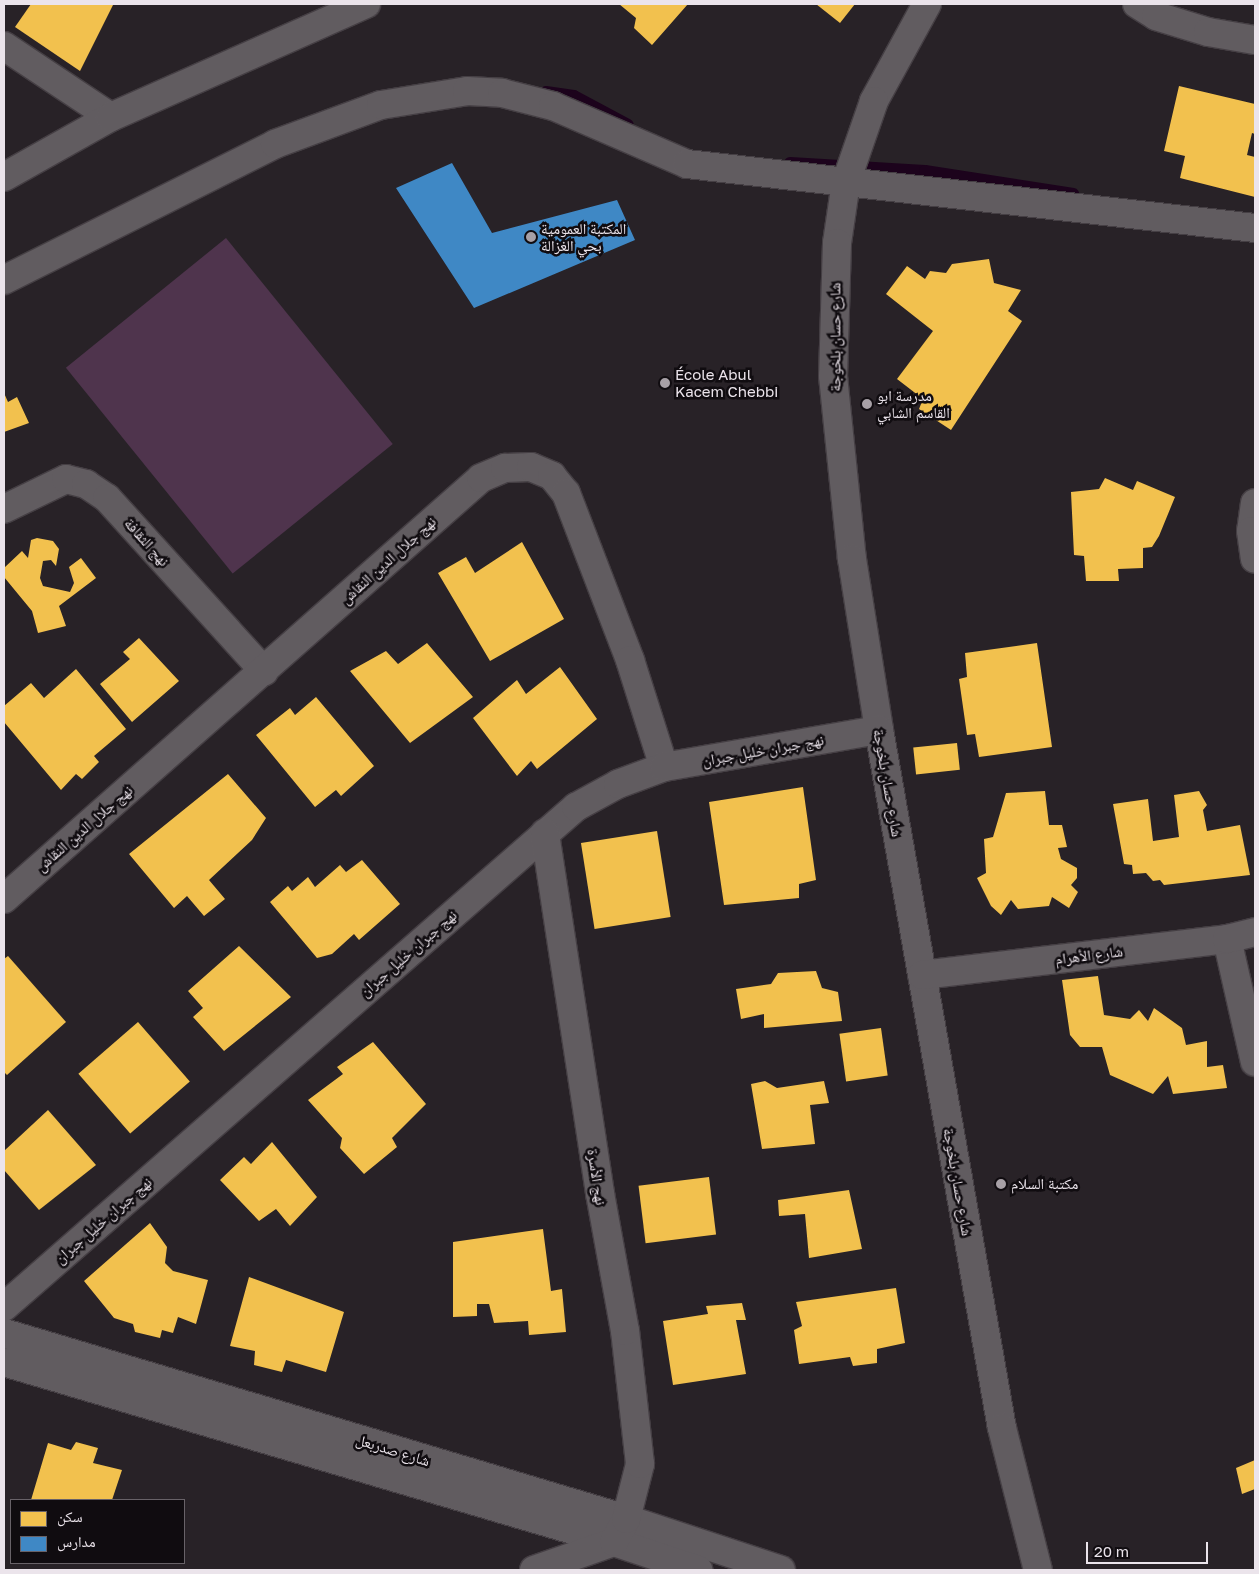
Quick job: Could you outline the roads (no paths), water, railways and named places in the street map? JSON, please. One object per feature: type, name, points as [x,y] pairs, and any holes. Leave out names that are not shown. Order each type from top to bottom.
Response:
[{"type":"street","points":[[4,177],[111,117],[366,4]]},
{"type":"street","name":"شارع حسان بلخوجة","points":[[927,4],[874,101],[846,182],[837,243],[832,376],[852,559],[879,730],[1002,1428],[1038,1570]]},
{"type":"street","points":[[1137,4],[1156,16],[1208,32],[1255,40]]},
{"type":"street","points":[[4,46],[111,117]]},
{"type":"street","points":[[4,280],[275,144],[380,106],[467,91],[502,93],[553,106],[687,164],[1255,228]]},
{"type":"street","name":"نهج جلال الدين النقاش","points":[[4,899],[481,478],[505,468],[531,467],[552,476],[566,493],[630,660],[664,767]]},
{"type":"street","name":"نهج الثقافة","points":[[4,509],[66,479],[86,484],[107,498],[264,670]]},
{"type":"street","points":[[1255,503],[1251,531],[1255,559]]},
{"type":"street","name":"نهج جبران خليل جبران","points":[[4,1307],[576,807],[618,784],[664,767],[879,730]]},
{"type":"street","name":"نهج الأسرة","points":[[545,833],[637,1419],[640,1464],[620,1531]]},
{"type":"street","name":"شارع الأهرام","points":[[922,975],[1227,939],[1255,932]]},
{"type":"street","points":[[1227,939],[1255,1062]]},
{"type":"street","name":"شارع صدربعل","points":[[4,1333],[620,1531],[698,1570]]},
{"type":"street","name":"شارع صدربعل","points":[[4,1362],[620,1531],[781,1570]]},
{"type":"street","points":[[534,1570],[620,1531]]},
{"type":"waterway","points":[[546,92],[574,96],[628,125]]},
{"type":"waterway","points":[[790,163],[925,171],[1073,194]]},
{"type":"place","name":"المكتبة العمومية بحي الغزالة","points":[[531,237]]},
{"type":"place","name":"École Abul Kacem Chebbi","points":[[665,383]]},
{"type":"place","name":"مدرسة ابو القاسم الشابي","points":[[867,404]]},
{"type":"place","name":"مكتبة السلام","points":[[1001,1184]]}]
